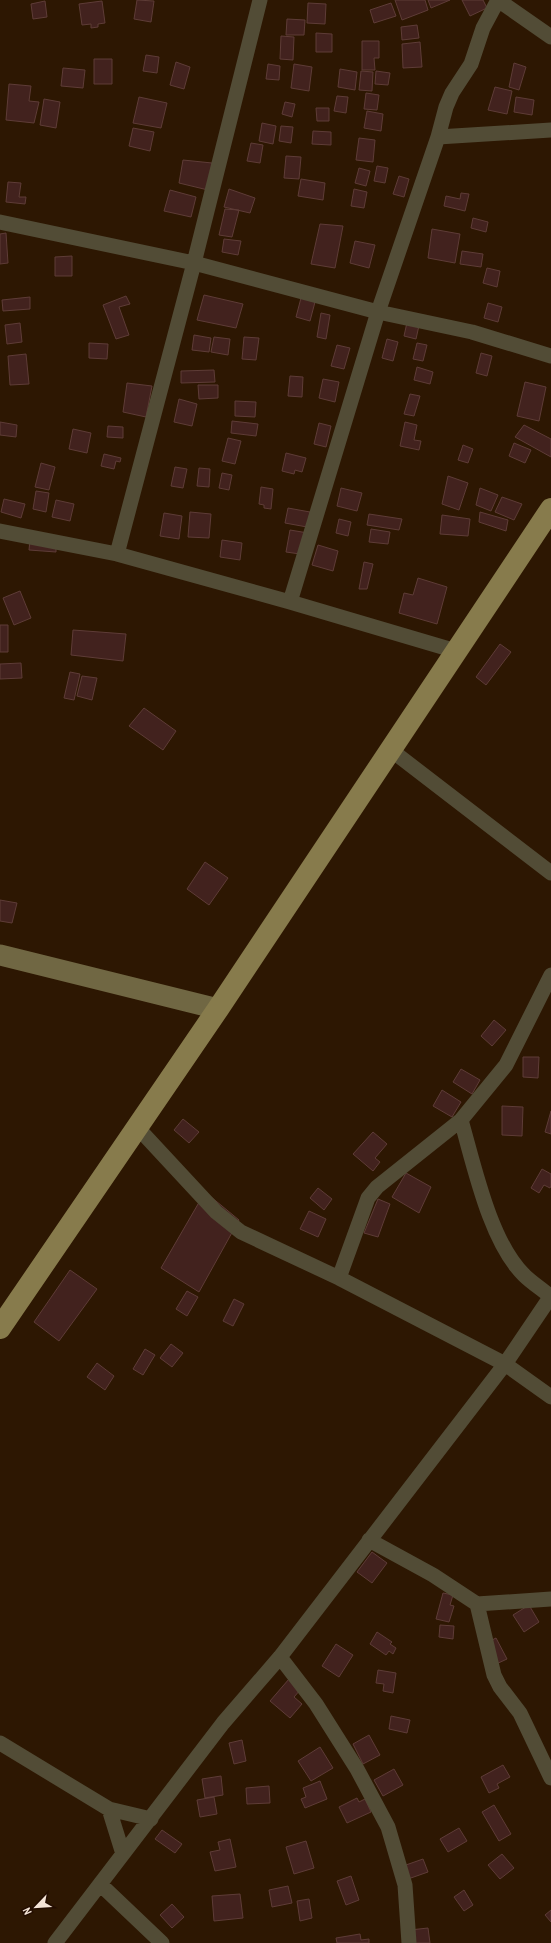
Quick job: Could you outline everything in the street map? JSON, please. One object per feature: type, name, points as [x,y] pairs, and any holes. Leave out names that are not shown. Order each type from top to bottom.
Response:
[{"type":"main road","points":[[0,1328],[138,1128],[551,509]]},
{"type":"street","points":[[117,554],[194,263],[260,0]]},
{"type":"street","points":[[290,602],[378,312],[452,93],[472,64],[483,28],[498,0],[551,37]]},
{"type":"street","points":[[438,137],[551,130]]},
{"type":"street","points":[[0,222],[194,263],[378,312],[472,332],[551,356]]},
{"type":"street","points":[[0,531],[117,554],[290,602],[456,651]]},
{"type":"street","points":[[391,750],[551,873]]},
{"type":"street","points":[[0,956],[218,1009]]},
{"type":"street","points":[[339,1278],[368,1198],[377,1187],[461,1120],[506,1066],[551,975]]},
{"type":"street","points":[[56,1943],[223,1723],[280,1657],[505,1364],[551,1296],[524,1274],[510,1256],[496,1231],[483,1198],[461,1120]]},
{"type":"street","points":[[138,1128],[216,1212],[241,1232],[339,1278],[505,1364],[551,1397]]},
{"type":"street","points":[[369,1540],[432,1575],[477,1604],[551,1599]]},
{"type":"street","points":[[477,1604],[494,1675],[500,1687],[520,1713],[551,1778]]},
{"type":"street","points":[[280,1657],[316,1704],[357,1769],[388,1827],[405,1885],[409,1943]]},
{"type":"street","points":[[0,1743],[109,1809],[151,1819]]},
{"type":"street","points":[[109,1809],[123,1854]]},
{"type":"street","points":[[100,1884],[162,1943]]},
{"type":"building","points":[[137,0],[154,1],[151,22],[134,19]]},
{"type":"building","points":[[395,0],[425,0],[428,10],[402,20]]},
{"type":"building","points":[[428,0],[450,0],[431,8]]},
{"type":"building","points":[[462,0],[483,0],[487,8],[470,16]]},
{"type":"building","points":[[45,1],[47,17],[33,19],[31,4]]},
{"type":"building","points":[[102,1],[105,23],[98,24],[98,27],[91,28],[91,24],[82,25],[79,4]]},
{"type":"building","points":[[308,3],[326,4],[325,24],[307,23]]},
{"type":"building","points":[[391,3],[396,16],[374,23],[370,10]]},
{"type":"building","points":[[287,19],[305,20],[304,35],[286,35]]},
{"type":"building","points":[[417,25],[419,38],[402,40],[401,27]]},
{"type":"building","points":[[316,33],[332,34],[332,52],[316,52]]},
{"type":"building","points":[[281,36],[294,37],[293,60],[280,59]]},
{"type":"building","points":[[362,41],[379,41],[379,58],[374,58],[375,70],[362,70]]},
{"type":"building","points":[[420,42],[422,67],[403,68],[402,44]]},
{"type":"building","points":[[146,55],[159,57],[157,73],[143,71]]},
{"type":"building","points":[[94,59],[112,59],[112,84],[94,84]]},
{"type":"building","points":[[176,62],[190,67],[184,89],[170,85]]},
{"type":"building","points":[[514,63],[526,67],[519,90],[509,87]]},
{"type":"building","points":[[268,64],[280,66],[279,80],[266,79]]},
{"type":"building","points":[[294,64],[312,67],[309,91],[291,88]]},
{"type":"building","points":[[63,68],[85,70],[83,88],[61,86]]},
{"type":"building","points":[[340,69],[357,72],[355,90],[338,87]]},
{"type":"building","points":[[361,71],[373,72],[372,91],[359,90]]},
{"type":"building","points":[[376,71],[390,73],[388,85],[375,84]]},
{"type":"building","points":[[9,84],[31,86],[29,101],[39,102],[34,123],[6,120]]},
{"type":"building","points":[[495,87],[512,91],[507,114],[488,110]]},
{"type":"building","points":[[366,93],[379,95],[377,110],[364,109]]},
{"type":"building","points":[[337,96],[348,97],[346,113],[334,111]]},
{"type":"building","points":[[139,97],[167,103],[161,128],[133,123]]},
{"type":"building","points":[[516,97],[534,100],[532,115],[514,112]]},
{"type":"building","points":[[44,99],[60,102],[56,128],[40,125]]},
{"type":"building","points":[[285,102],[295,104],[292,117],[282,114]]},
{"type":"building","points":[[316,108],[329,108],[329,121],[317,121]]},
{"type":"building","points":[[367,111],[383,114],[381,131],[364,128]]},
{"type":"building","points":[[262,123],[276,126],[273,144],[259,141]]},
{"type":"building","points":[[281,126],[293,127],[291,143],[279,141]]},
{"type":"building","points":[[133,128],[154,132],[150,151],[129,146]]},
{"type":"building","points":[[313,131],[331,132],[331,145],[312,144]]},
{"type":"building","points":[[359,138],[375,140],[373,162],[356,160]]},
{"type":"building","points":[[251,143],[263,145],[260,163],[247,161]]},
{"type":"building","points":[[286,156],[301,157],[299,179],[284,178]]},
{"type":"building","points":[[183,160],[212,163],[208,190],[179,183]]},
{"type":"building","points":[[377,166],[388,168],[385,183],[374,181]]},
{"type":"building","points":[[359,168],[370,171],[366,186],[355,183]]},
{"type":"building","points":[[399,176],[409,179],[404,197],[393,194]]},
{"type":"building","points":[[301,179],[325,183],[323,200],[298,196]]},
{"type":"building","points":[[8,182],[21,183],[19,197],[26,197],[25,204],[6,202]]},
{"type":"building","points":[[229,189],[255,198],[250,213],[224,207]]},
{"type":"building","points":[[354,189],[367,192],[364,208],[351,206]]},
{"type":"building","points":[[170,190],[196,197],[191,217],[164,211]]},
{"type":"building","points":[[461,193],[469,194],[465,211],[444,206],[446,196],[460,199]]},
{"type":"building","points":[[225,209],[239,210],[232,237],[219,235]]},
{"type":"building","points":[[473,218],[488,222],[486,232],[471,228]]},
{"type":"building","points":[[320,224],[343,226],[335,268],[311,264]]},
{"type":"building","points":[[432,229],[460,234],[455,263],[428,258]]},
{"type":"building","points":[[6,233],[8,263],[0,264],[0,234]]},
{"type":"building","points":[[224,239],[241,241],[238,255],[222,252]]},
{"type":"building","points":[[355,241],[375,245],[369,268],[350,263]]},
{"type":"building","points":[[462,251],[483,254],[481,267],[460,264]]},
{"type":"building","points":[[72,256],[72,276],[55,276],[55,257]]},
{"type":"building","points":[[487,268],[500,271],[497,287],[483,283]]},
{"type":"building","points":[[204,295],[243,304],[236,328],[197,320]]},
{"type":"building","points":[[126,296],[130,304],[119,307],[129,335],[116,339],[103,305]]},
{"type":"building","points":[[30,297],[30,309],[3,311],[2,300]]},
{"type":"building","points":[[301,298],[315,302],[310,321],[296,317]]},
{"type":"building","points":[[488,303],[502,307],[498,322],[484,318]]},
{"type":"building","points":[[321,313],[330,315],[326,339],[317,337]]},
{"type":"building","points":[[408,318],[420,321],[416,339],[404,336]]},
{"type":"building","points":[[20,323],[22,342],[7,344],[5,325]]},
{"type":"building","points":[[194,335],[211,338],[209,352],[192,350]]},
{"type":"building","points":[[214,337],[230,339],[228,355],[211,352]]},
{"type":"building","points":[[244,337],[259,338],[256,360],[242,359]]},
{"type":"building","points":[[387,339],[398,342],[393,361],[382,358]]},
{"type":"building","points":[[89,343],[108,344],[107,359],[89,358]]},
{"type":"building","points":[[417,343],[427,345],[423,361],[413,359]]},
{"type":"building","points":[[337,345],[350,348],[344,369],[331,366]]},
{"type":"building","points":[[481,353],[492,356],[487,376],[476,373]]},
{"type":"building","points":[[26,354],[29,384],[10,385],[8,356]]},
{"type":"building","points":[[417,367],[433,372],[430,384],[414,380]]},
{"type":"building","points":[[214,370],[215,382],[181,383],[181,371]]},
{"type":"building","points":[[290,376],[303,377],[302,397],[288,396]]},
{"type":"building","points":[[323,379],[339,382],[335,402],[319,398]]},
{"type":"building","points":[[525,382],[546,387],[539,421],[517,416]]},
{"type":"building","points":[[127,383],[152,386],[146,417],[123,412]]},
{"type":"building","points":[[198,385],[218,385],[218,398],[199,399]]},
{"type":"building","points":[[410,394],[420,396],[414,416],[404,414]]},
{"type":"building","points":[[179,399],[197,404],[192,426],[174,422]]},
{"type":"building","points":[[235,401],[256,402],[255,417],[235,416]]},
{"type":"building","points":[[232,421],[258,424],[256,436],[231,433]]},
{"type":"building","points":[[0,422],[17,425],[16,437],[0,435]]},
{"type":"building","points":[[405,422],[417,425],[414,440],[421,441],[419,450],[400,446]]},
{"type":"building","points":[[319,423],[331,426],[326,447],[314,444]]},
{"type":"building","points":[[524,425],[551,439],[551,457],[515,437]]},
{"type":"building","points":[[108,426],[123,427],[123,438],[107,437]]},
{"type":"building","points":[[73,429],[91,433],[87,453],[69,449]]},
{"type":"building","points":[[228,438],[241,441],[235,464],[222,461]]},
{"type":"building","points":[[514,443],[531,450],[525,463],[509,456]]},
{"type":"building","points":[[463,445],[473,449],[468,463],[458,460]]},
{"type":"building","points":[[286,453],[306,458],[302,472],[295,470],[294,474],[282,471]]},
{"type":"building","points":[[104,454],[121,458],[120,462],[116,461],[114,469],[101,466]]},
{"type":"building","points":[[41,463],[55,467],[49,490],[35,487]]},
{"type":"building","points":[[175,467],[187,469],[183,488],[171,486]]},
{"type":"building","points":[[199,468],[210,469],[209,487],[197,486]]},
{"type":"building","points":[[222,473],[232,475],[229,490],[219,488]]},
{"type":"building","points":[[448,476],[468,483],[459,510],[442,504]]},
{"type":"building","points":[[261,487],[273,489],[271,509],[264,508],[264,505],[259,504]]},
{"type":"building","points":[[341,488],[362,493],[357,511],[337,506]]},
{"type":"building","points":[[480,488],[498,495],[491,511],[476,505]]},
{"type":"building","points":[[36,491],[49,493],[46,512],[33,509]]},
{"type":"building","points":[[502,497],[522,504],[514,520],[495,512]]},
{"type":"building","points":[[4,499],[25,504],[21,518],[1,512]]},
{"type":"building","points":[[56,500],[74,504],[70,521],[52,517]]},
{"type":"building","points":[[288,508],[310,512],[307,527],[285,523]]},
{"type":"building","points":[[190,512],[211,514],[209,538],[188,537]]},
{"type":"building","points":[[480,512],[508,520],[506,531],[479,522]]},
{"type":"building","points":[[164,513],[182,516],[179,539],[160,536]]},
{"type":"building","points":[[369,514],[402,519],[399,530],[367,525]]},
{"type":"building","points":[[442,515],[470,519],[468,536],[440,534]]},
{"type":"building","points":[[339,519],[351,522],[348,536],[336,533]]},
{"type":"building","points":[[371,529],[390,532],[388,544],[369,542]]},
{"type":"building","points":[[290,530],[308,533],[300,554],[286,552]]},
{"type":"building","points":[[30,540],[56,543],[56,552],[29,550]]},
{"type":"building","points":[[222,540],[242,543],[240,560],[220,557]]},
{"type":"building","points":[[318,545],[338,551],[333,571],[312,565]]},
{"type":"building","points":[[364,562],[373,564],[367,589],[359,589]]},
{"type":"building","points":[[418,578],[447,587],[437,624],[399,613],[404,593],[413,595]]},
{"type":"building","points":[[20,591],[31,618],[14,625],[3,598]]},
{"type":"building","points":[[0,625],[8,625],[8,652],[0,652]]},
{"type":"building","points":[[73,630],[126,634],[123,661],[71,655]]},
{"type":"building","points":[[500,644],[511,652],[486,685],[476,677]]},
{"type":"building","points":[[21,663],[22,678],[0,679],[0,664]]},
{"type":"building","points":[[70,672],[80,674],[74,700],[64,698]]},
{"type":"building","points":[[82,676],[97,678],[92,700],[77,696]]},
{"type":"building","points":[[144,708],[176,731],[163,750],[129,726]]},
{"type":"building","points":[[205,862],[228,878],[209,905],[187,889]]},
{"type":"building","points":[[0,900],[17,903],[12,923],[0,921]]},
{"type":"building","points":[[494,1020],[506,1030],[492,1046],[481,1036]]},
{"type":"building","points":[[523,1057],[539,1057],[538,1078],[523,1077]]},
{"type":"building","points":[[461,1069],[480,1080],[472,1094],[453,1082]]},
{"type":"building","points":[[442,1090],[461,1102],[452,1117],[433,1106]]},
{"type":"building","points":[[502,1106],[523,1107],[522,1136],[502,1135]]},
{"type":"building","points":[[551,1111],[551,1134],[545,1132]]},
{"type":"building","points":[[183,1119],[199,1132],[189,1143],[174,1130]]},
{"type":"building","points":[[373,1132],[387,1144],[375,1158],[380,1162],[373,1171],[353,1154]]},
{"type":"building","points":[[542,1169],[551,1174],[551,1186],[550,1188],[544,1185],[539,1193],[531,1188]]},
{"type":"building","points":[[406,1173],[431,1187],[419,1213],[392,1197]]},
{"type":"building","points":[[318,1188],[332,1199],[324,1210],[310,1198]]},
{"type":"building","points":[[205,1192],[239,1220],[199,1292],[161,1268]]},
{"type":"building","points":[[378,1199],[390,1204],[378,1237],[364,1233]]},
{"type":"building","points":[[309,1211],[326,1219],[318,1237],[300,1229]]},
{"type":"building","points":[[70,1270],[97,1289],[59,1341],[34,1322]]},
{"type":"building","points":[[187,1291],[198,1297],[187,1316],[176,1309]]},
{"type":"building","points":[[234,1299],[244,1304],[233,1326],[223,1321]]},
{"type":"building","points":[[171,1344],[183,1353],[172,1367],[160,1358]]},
{"type":"building","points":[[145,1349],[155,1355],[143,1375],[133,1369]]},
{"type":"building","points":[[97,1363],[114,1376],[105,1390],[87,1377]]},
{"type":"building","points":[[372,1552],[387,1563],[372,1583],[357,1572]]},
{"type":"building","points":[[443,1593],[453,1595],[450,1605],[454,1606],[449,1622],[436,1619]]},
{"type":"building","points":[[529,1605],[539,1622],[524,1632],[513,1615]]},
{"type":"building","points":[[440,1625],[454,1626],[453,1639],[439,1637]]},
{"type":"building","points":[[377,1632],[392,1642],[390,1644],[396,1648],[393,1654],[389,1651],[386,1655],[370,1644]]},
{"type":"building","points":[[496,1638],[507,1659],[494,1665],[484,1644]]},
{"type":"building","points":[[336,1644],[353,1655],[339,1677],[322,1666]]},
{"type":"building","points":[[378,1670],[396,1673],[393,1693],[383,1691],[384,1684],[376,1683]]},
{"type":"building","points":[[289,1679],[301,1689],[294,1697],[302,1704],[290,1718],[270,1701]]},
{"type":"building","points":[[391,1716],[410,1720],[407,1733],[389,1729]]},
{"type":"building","points":[[369,1735],[380,1755],[363,1764],[353,1744]]},
{"type":"building","points":[[242,1740],[246,1761],[234,1764],[229,1743]]},
{"type":"building","points":[[320,1747],[333,1768],[311,1781],[298,1761]]},
{"type":"building","points":[[503,1765],[510,1777],[497,1784],[499,1788],[489,1793],[481,1777]]},
{"type":"building","points":[[394,1769],[403,1785],[383,1796],[374,1780]]},
{"type":"building","points":[[221,1776],[223,1795],[205,1798],[202,1779]]},
{"type":"building","points":[[320,1781],[327,1799],[305,1808],[301,1799],[306,1797],[303,1788]]},
{"type":"building","points":[[269,1786],[270,1803],[247,1804],[246,1788]]},
{"type":"building","points":[[214,1797],[217,1814],[200,1817],[197,1800]]},
{"type":"building","points":[[357,1798],[359,1802],[365,1799],[371,1812],[347,1823],[339,1807]]},
{"type":"building","points":[[494,1805],[511,1834],[499,1841],[482,1812]]},
{"type":"building","points":[[459,1828],[467,1841],[448,1852],[440,1839]]},
{"type":"building","points":[[162,1830],[182,1844],[175,1853],[155,1839]]},
{"type":"building","points":[[230,1839],[236,1867],[215,1871],[210,1852],[220,1850],[218,1842]]},
{"type":"building","points":[[306,1841],[314,1868],[294,1874],[286,1847]]},
{"type":"building","points":[[502,1854],[514,1868],[500,1879],[488,1865]]},
{"type":"building","points":[[423,1859],[428,1872],[408,1879],[403,1866]]},
{"type":"building","points":[[351,1876],[359,1900],[346,1905],[337,1881]]},
{"type":"building","points":[[288,1886],[292,1903],[272,1907],[269,1890]]},
{"type":"building","points":[[464,1890],[473,1905],[464,1911],[454,1897]]},
{"type":"building","points":[[240,1894],[243,1918],[214,1921],[212,1896]]},
{"type":"building","points":[[309,1899],[312,1918],[300,1921],[297,1901]]},
{"type":"building","points":[[172,1904],[184,1917],[172,1928],[160,1915]]},
{"type":"building","points":[[551,1910],[551,1922],[545,1915]]},
{"type":"building","points":[[428,1928],[430,1943],[412,1943],[410,1930]]},
{"type":"building","points":[[360,1934],[361,1940],[369,1939],[369,1943],[337,1943],[336,1938]]}]
